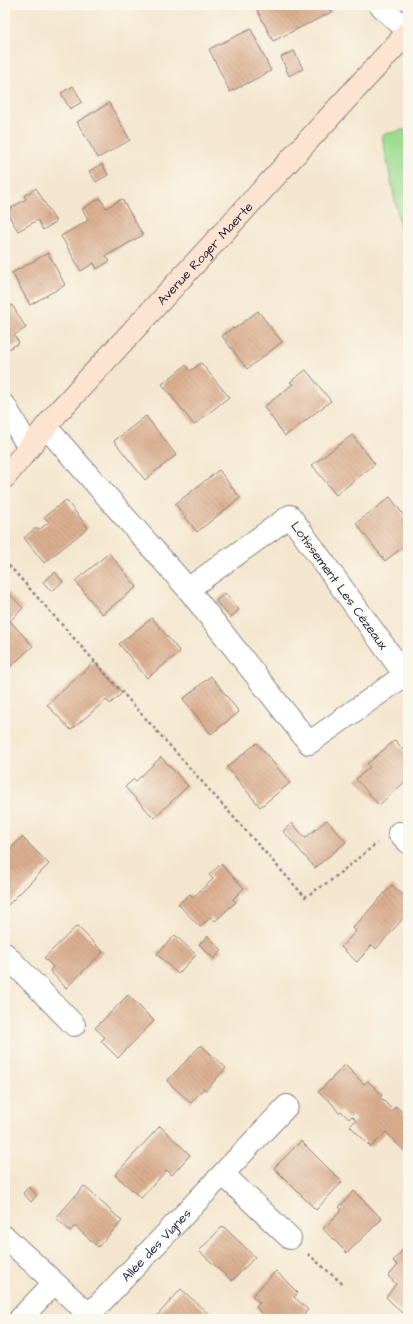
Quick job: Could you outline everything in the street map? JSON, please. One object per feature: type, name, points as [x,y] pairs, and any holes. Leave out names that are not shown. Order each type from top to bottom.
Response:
[{"type":"main road","name":"Avenue Roger Maerte","points":[[5,477],[46,427],[408,32]]},
{"type":"street","points":[[380,5],[408,32]]},
{"type":"street","points":[[5,406],[29,448]]},
{"type":"street","points":[[46,427],[188,589]]},
{"type":"street","name":"Lotissement Les Cézeaux","points":[[290,516],[405,675],[309,743],[188,589],[290,516]]},
{"type":"street","points":[[5,954],[74,1025]]},
{"type":"street","name":"Allée des Vignes","points":[[92,1317],[287,1106]]},
{"type":"street","points":[[223,1174],[290,1238]]},
{"type":"street","points":[[5,1237],[92,1317]]},
{"type":"street","points":[[20,1319],[54,1283]]},
{"type":"path","points":[[5,561],[305,897],[330,882],[377,843],[404,838]]},
{"type":"path","points":[[290,1238],[344,1285]]},
{"type":"green space","points":[[408,129],[408,267],[382,135]]},
{"type":"building","points":[[262,5],[329,5],[332,12],[273,41],[256,8]]},
{"type":"building","points":[[251,29],[271,71],[230,92],[209,49]]},
{"type":"building","points":[[294,51],[303,69],[289,76],[281,57]]},
{"type":"building","points":[[73,86],[82,102],[70,109],[61,93]]},
{"type":"building","points":[[109,103],[130,140],[98,158],[77,122]]},
{"type":"building","points":[[102,164],[108,175],[96,182],[89,171]]},
{"type":"building","points":[[36,188],[56,222],[43,230],[38,220],[18,231],[6,211],[26,199],[24,196]]},
{"type":"building","points":[[100,198],[106,208],[122,199],[143,235],[106,256],[110,261],[97,269],[94,263],[81,271],[61,236],[87,221],[88,219],[82,209]]},
{"type":"building","points":[[48,253],[65,285],[30,305],[12,273]]},
{"type":"building","points":[[12,305],[26,328],[14,335],[19,343],[5,351],[5,309]]},
{"type":"building","points":[[258,311],[282,342],[247,369],[222,336]]},
{"type":"building","points":[[201,363],[229,397],[194,425],[162,384],[186,365],[190,371]]},
{"type":"building","points":[[306,370],[331,401],[285,436],[264,407],[293,384],[290,382]]},
{"type":"building","points":[[146,416],[176,455],[145,480],[114,441]]},
{"type":"building","points":[[352,435],[375,464],[336,495],[312,465]]},
{"type":"building","points":[[219,470],[240,498],[197,532],[175,504]]},
{"type":"building","points":[[390,497],[408,521],[408,543],[385,561],[356,523]]},
{"type":"building","points":[[66,500],[88,528],[44,563],[24,538],[34,529],[40,529],[49,522],[44,517]]},
{"type":"building","points":[[109,553],[137,587],[102,614],[75,581]]},
{"type":"building","points":[[55,572],[63,582],[51,591],[43,582]]},
{"type":"building","points":[[5,589],[23,608],[10,621],[33,646],[10,667],[5,662]]},
{"type":"building","points":[[225,593],[239,610],[230,618],[216,601]]},
{"type":"building","points":[[152,618],[180,652],[147,678],[119,644]]},
{"type":"building","points":[[94,662],[122,693],[110,704],[106,700],[71,730],[47,705]]},
{"type":"building","points":[[211,676],[239,712],[211,734],[183,699]]},
{"type":"building","points":[[395,740],[408,756],[408,779],[379,805],[356,779],[370,767],[367,764]]},
{"type":"building","points":[[257,743],[290,783],[260,807],[227,767]]},
{"type":"building","points":[[161,757],[188,786],[154,818],[125,787],[134,779],[136,781]]},
{"type":"building","points":[[327,820],[346,842],[315,868],[283,831],[292,823],[305,838]]},
{"type":"building","points":[[22,837],[49,864],[5,908],[5,855]]},
{"type":"building","points":[[221,864],[244,888],[233,899],[236,902],[215,921],[211,917],[200,927],[178,904],[190,894],[193,897],[213,879],[209,875]]},
{"type":"building","points":[[392,885],[408,900],[408,913],[376,949],[372,945],[357,962],[341,947],[356,931],[353,928]]},
{"type":"building","points":[[77,926],[103,952],[66,988],[50,971],[53,967],[44,958]]},
{"type":"building","points":[[175,935],[196,955],[178,974],[157,954]]},
{"type":"building","points":[[208,936],[222,950],[214,959],[199,944]]},
{"type":"building","points":[[128,995],[154,1021],[118,1058],[101,1041],[105,1037],[95,1028]]},
{"type":"building","points":[[201,1045],[226,1068],[206,1090],[204,1088],[191,1103],[167,1081]]},
{"type":"building","points":[[345,1065],[364,1084],[368,1081],[382,1095],[380,1097],[393,1110],[396,1106],[408,1118],[408,1155],[386,1132],[371,1147],[350,1126],[356,1120],[352,1116],[349,1119],[341,1111],[339,1113],[330,1101],[318,1092]]},
{"type":"building","points":[[160,1126],[190,1155],[172,1175],[167,1170],[141,1198],[115,1175]]},
{"type":"building","points":[[301,1141],[342,1182],[316,1210],[274,1168]]},
{"type":"building","points":[[84,1186],[122,1221],[98,1247],[75,1226],[70,1231],[56,1218]]},
{"type":"building","points":[[29,1187],[37,1195],[31,1202],[23,1193]]},
{"type":"building","points":[[354,1191],[382,1219],[347,1253],[323,1229],[342,1210],[339,1207]]},
{"type":"building","points":[[223,1226],[255,1257],[232,1281],[199,1251]]},
{"type":"building","points":[[408,1244],[408,1308],[402,1313],[386,1297],[396,1284],[388,1276],[398,1265],[393,1261]]},
{"type":"building","points":[[276,1271],[298,1293],[294,1297],[308,1310],[303,1315],[307,1319],[266,1319],[256,1307],[260,1303],[252,1296]]},
{"type":"building","points":[[181,1289],[214,1319],[158,1319],[156,1317]]}]
